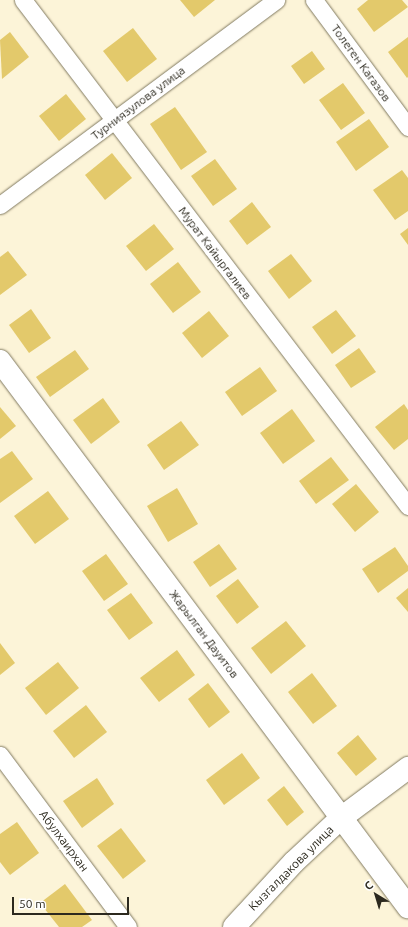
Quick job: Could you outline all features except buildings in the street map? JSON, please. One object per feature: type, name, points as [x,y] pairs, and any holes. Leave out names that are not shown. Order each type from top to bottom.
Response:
[{"type":"street","name":"Мурат Кайыргалиев","points":[[23,0],[408,506]]},
{"type":"street","name":"Турниязулова улица","points":[[0,206],[276,0]]},
{"type":"street","name":"Толеген Кагазов","points":[[314,0],[408,127]]},
{"type":"street","name":"Жарылган Дауитов","points":[[0,361],[408,907]]},
{"type":"street","name":"Абулхаирхан","points":[[0,755],[128,927]]},
{"type":"street","name":"Кызгалдакова улица","points":[[234,927],[294,862],[341,818],[408,768]]}]
